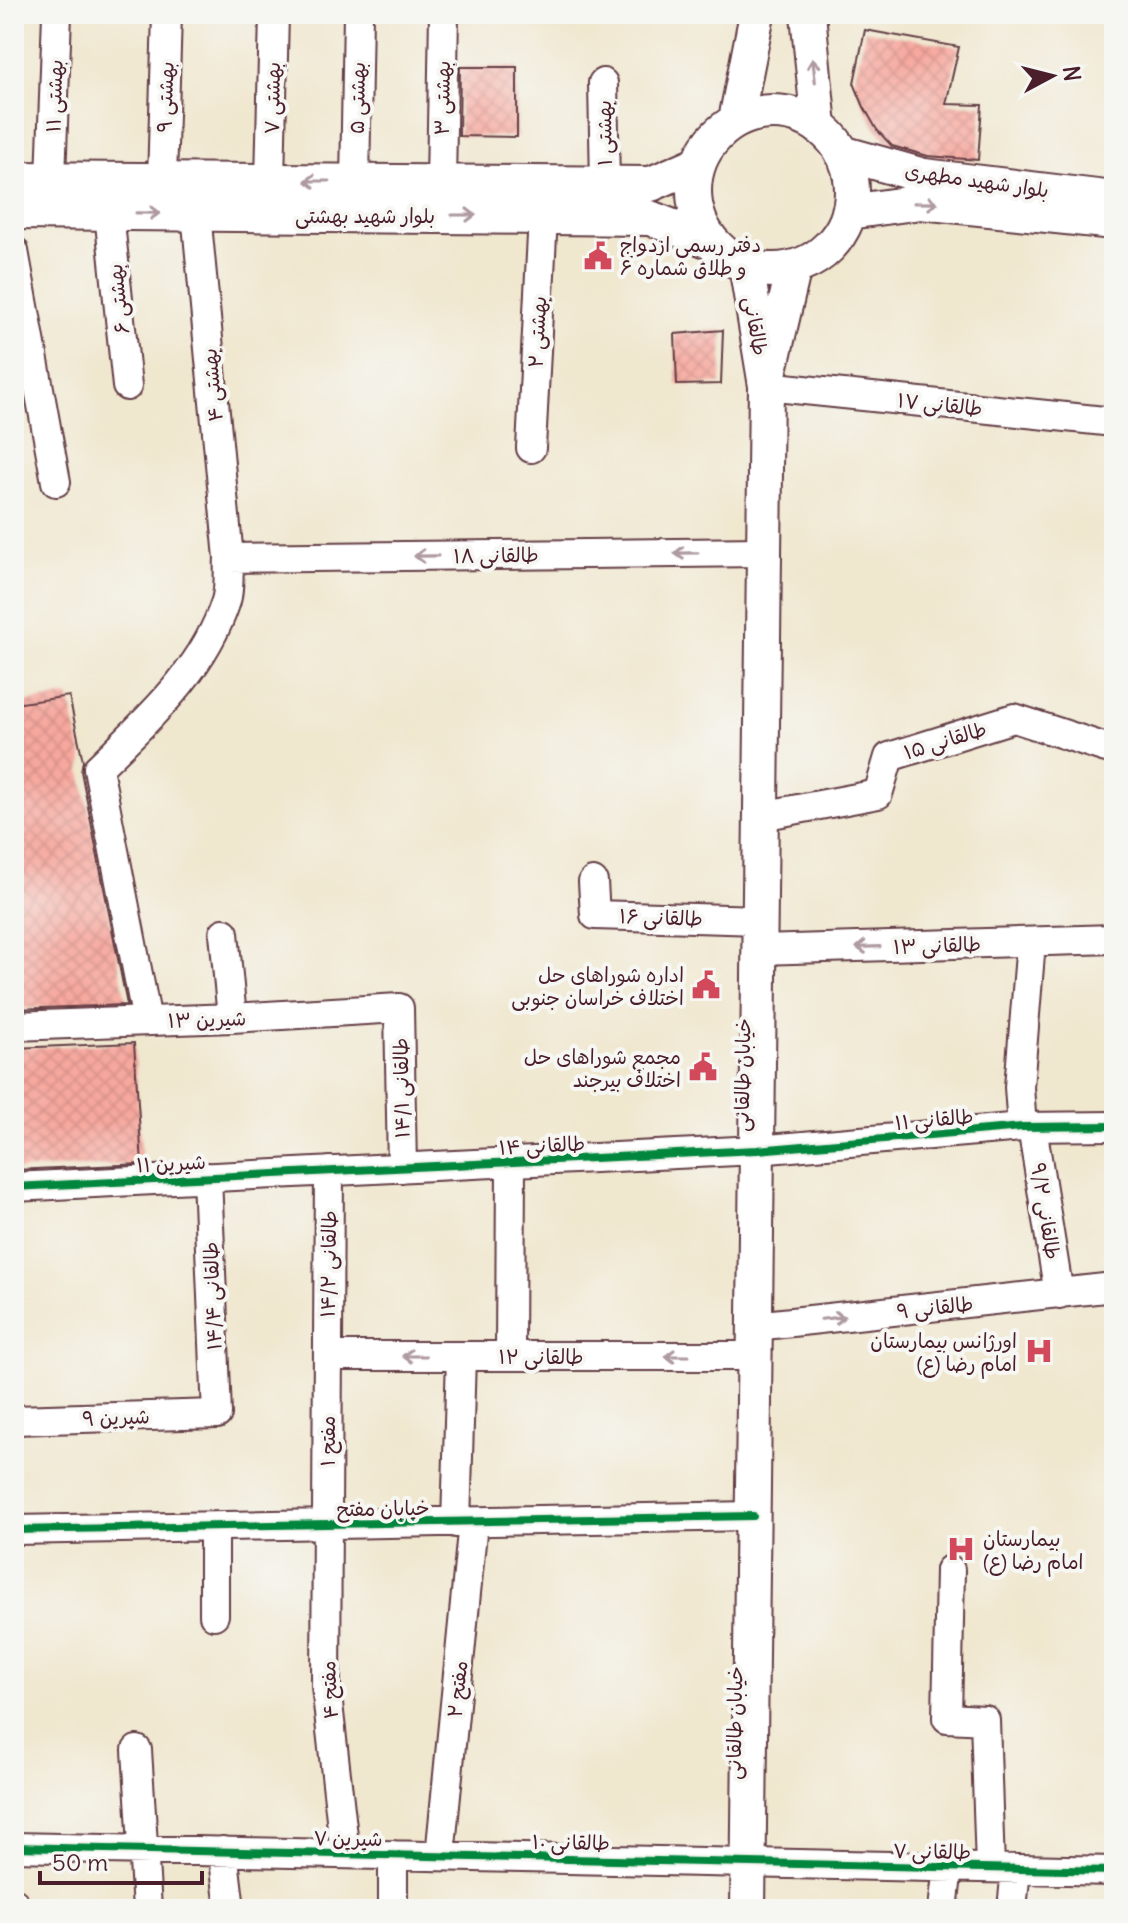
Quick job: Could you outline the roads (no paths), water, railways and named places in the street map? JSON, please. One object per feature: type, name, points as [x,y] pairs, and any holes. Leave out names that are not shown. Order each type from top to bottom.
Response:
[{"type":"main road","points":[[736,120],[757,14]]},
{"type":"main road","points":[[808,14],[819,127]]},
{"type":"main road","points":[[779,112],[800,116],[819,127],[842,153],[849,172],[852,192],[849,212],[841,231],[829,247],[813,259],[794,267],[770,270],[746,265],[728,256],[712,242],[701,224],[695,204],[694,183],[707,146],[720,131],[736,120],[757,113],[779,112]]},
{"type":"main road","name":"بلوار شهید مطهری","points":[[842,153],[924,176],[1114,199]]},
{"type":"main road","name":"بلوار شهید بهشتی","points":[[14,179],[651,184],[699,163]]},
{"type":"main road","name":"بلوار شهید مطهری","points":[[849,212],[921,202],[1114,222]]},
{"type":"main road","name":"بلوار شهید بهشتی","points":[[14,212],[650,218],[712,242]]},
{"type":"main road","name":"طالقانی","points":[[746,265],[766,386]]},
{"type":"main road","points":[[766,386],[794,267]]},
{"type":"main road","name":"خیابان طالقانی","points":[[748,1909],[766,386]]},
{"type":"street","name":"بهشتی ۱۱","points":[[51,179],[57,14]]},
{"type":"street","name":"بهشتی ۹","points":[[162,180],[167,14]]},
{"type":"street","name":"بهشتی ۷","points":[[270,181],[274,14]]},
{"type":"street","name":"بهشتی ۵","points":[[355,182],[358,14]]},
{"type":"street","name":"بهشتی ۳","points":[[441,183],[444,14]]},
{"type":"street","name":"بهشتی ۱","points":[[603,83],[605,184]]},
{"type":"street","name":"بهشتی ۶","points":[[109,213],[127,386]]},
{"type":"street","name":"بهشتی ۴","points":[[147,1021],[98,768],[162,707],[209,643],[227,598],[229,558],[196,213]]},
{"type":"street","name":"بهشتی ۲","points":[[531,448],[543,216]]},
{"type":"street","points":[[14,251],[56,482]]},
{"type":"street","name":"طالقانی ۱۷","points":[[766,386],[1114,422]]},
{"type":"street","name":"طالقانی ۱۸","points":[[229,558],[764,552]]},
{"type":"street","name":"طالقانی ۱۵","points":[[761,816],[878,794],[889,757],[1014,718],[1106,748]]},
{"type":"street","name":"طالقانی ۱۶","points":[[593,882],[595,915],[760,935]]},
{"type":"street","points":[[224,933],[232,1018]]},
{"type":"street","name":"طالقانی ۱۳","points":[[760,935],[1031,942],[1114,939]]},
{"type":"street","name":"طالقانی ۹/۲","points":[[1031,942],[1019,1087],[1059,1294]]},
{"type":"street","name":"شیرین ۱۳","points":[[14,1026],[399,1008]]},
{"type":"street","name":"طالقانی ۱۴/۱","points":[[399,1008],[402,1168]]},
{"type":"street","name":"طالقانی ۱۱","points":[[757,1150],[1027,1127],[1114,1126]]},
{"type":"street","name":"طالقانی ۱۴","points":[[329,1171],[757,1150]]},
{"type":"street","points":[[510,1356],[511,1162]]},
{"type":"street","name":"شیرین ۱۱","points":[[14,1187],[329,1171]]},
{"type":"street","name":"طالقانی ۱۴/۲","points":[[328,1356],[329,1171]]},
{"type":"street","name":"طالقانی ۱۴/۴","points":[[207,1177],[217,1414]]},
{"type":"street","name":"طالقانی ۹","points":[[755,1341],[1114,1287]]},
{"type":"street","name":"طالقانی ۱۲","points":[[328,1356],[510,1356],[755,1341]]},
{"type":"street","name":"مفتح ۱","points":[[327,1526],[328,1356]]},
{"type":"street","name":"مفتح ۲","points":[[440,1856],[464,1522],[461,1356]]},
{"type":"street","name":"شیرین ۹","points":[[14,1420],[217,1414]]},
{"type":"street","name":"خیابان مفتح","points":[[14,1530],[753,1516]]},
{"type":"street","name":"مفتح ۴","points":[[327,1526],[326,1686],[345,1854]]},
{"type":"street","points":[[214,1528],[214,1615]]},
{"type":"street","points":[[950,1570],[947,1718],[985,1720],[1003,1869],[1012,1909]]},
{"type":"street","points":[[137,1750],[147,1909]]},
{"type":"street","name":"شیرین ۷","points":[[14,1847],[393,1855]]},
{"type":"street","points":[[223,1851],[230,1909]]},
{"type":"street","points":[[393,1855],[393,1909]]},
{"type":"street","name":"طالقانی ۱۰","points":[[393,1855],[749,1862]]},
{"type":"street","name":"طالقانی ۷","points":[[749,1862],[1114,1871]]},
{"type":"street","points":[[943,1909],[948,1867]]},
{"type":"place","name":"دفتر رسمی ازدواج و طلاق شماره ۶","points":[[598,256]]},
{"type":"place","name":"اداره شوراهای حل اختلاف خراسان جنوبی","points":[[706,985]]},
{"type":"place","name":"مجمع شوراهای حل اختلاف بیرجند","points":[[703,1067]]},
{"type":"place","name":"اورژانس بیمارستان امام رضا (ع)","points":[[1039,1351]]},
{"type":"place","name":"بیمارستان امام رضا (ع)","points":[[961,1549]]}]
